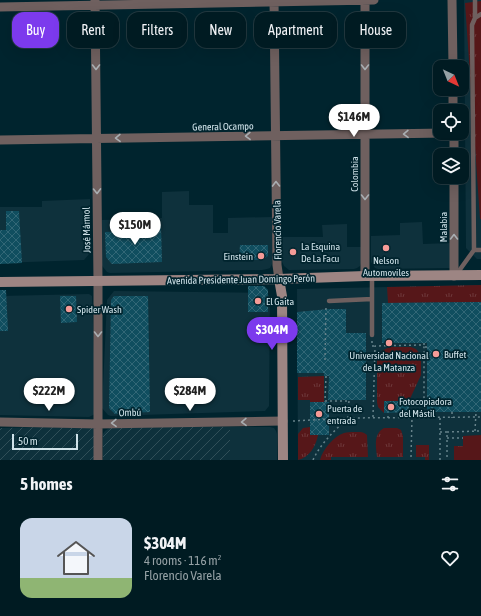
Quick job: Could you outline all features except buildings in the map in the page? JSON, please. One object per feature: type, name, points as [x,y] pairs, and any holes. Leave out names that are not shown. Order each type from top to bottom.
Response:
[{"type":"main road","name":"Avenida Presidente Juan Domingo Perón","points":[[0,282],[279,279],[369,276],[481,276]]},
{"type":"main road","name":"Florencio Varela","points":[[279,279],[282,296],[283,460]]},
{"type":"street","name":"Colombia","points":[[365,0],[365,135],[369,276]]},
{"type":"street","points":[[0,7],[95,3],[374,0]]},
{"type":"street","points":[[452,0],[453,60]]},
{"type":"street","name":"Florencio Varela","points":[[274,1],[277,265],[279,279]]},
{"type":"street","name":"José Mármol","points":[[95,3],[98,460]]},
{"type":"street","name":"General Ocampo","points":[[0,140],[433,133]]},
{"type":"street","name":"Malabia","points":[[454,184],[454,276]]},
{"type":"street","name":"Ombú","points":[[0,422],[98,424],[283,421]]},
{"type":"lane","points":[[454,276],[474,250],[472,25],[475,18],[474,0]]},
{"type":"lane","points":[[475,18],[481,14]]},
{"type":"lane","points":[[474,250],[481,250]]},
{"type":"lane","points":[[369,276],[372,299],[372,335]]},
{"type":"lane","points":[[329,301],[372,299]]},
{"type":"path","points":[[325,360],[326,301],[329,301]]},
{"type":"path","points":[[424,343],[426,347],[424,356],[424,418]]},
{"type":"path","points":[[373,418],[375,346],[421,345],[426,347]]},
{"type":"path","points":[[366,358],[374,357]]},
{"type":"path","points":[[313,460],[316,453],[327,438],[348,418],[349,400],[326,401],[326,376]]},
{"type":"path","points":[[452,412],[452,418]]},
{"type":"path","points":[[475,431],[476,412]]},
{"type":"path","points":[[388,413],[388,418]]},
{"type":"path","points":[[283,421],[348,418],[481,417]]},
{"type":"path","points":[[411,457],[412,418]]},
{"type":"path","points":[[440,418],[440,460]]},
{"type":"path","points":[[440,432],[481,431]]},
{"type":"path","points":[[447,432],[447,460]]},
{"type":"path","points":[[447,438],[463,438]]},
{"type":"shaded area","points":[[464,0],[481,0],[481,259],[477,259],[466,248],[465,184],[469,184],[469,148],[465,148],[465,140],[469,140],[469,104],[465,104],[465,96],[469,96],[469,60],[464,60]]},
{"type":"shaded area","points":[[189,191],[189,205],[213,205],[213,233],[228,233],[228,218],[272,217],[272,264],[270,268],[262,270],[107,272],[101,264],[102,220],[162,218],[162,192]]},
{"type":"shaded area","points":[[90,199],[90,253],[84,260],[0,263],[0,207],[42,207],[42,201]]},
{"type":"shaded area","points":[[422,222],[423,244],[452,243],[450,268],[375,268],[371,262],[371,236],[400,235],[400,223]]},
{"type":"shaded area","points":[[347,224],[347,247],[361,247],[361,263],[357,268],[289,270],[284,266],[281,259],[281,237],[323,237],[322,225]]},
{"type":"shaded area","name":"Universidad Nacional de La Matanza","points":[[481,285],[481,460],[298,460],[297,289]]},
{"type":"shaded area","points":[[114,291],[266,293],[270,297],[269,406],[265,411],[108,415],[102,408],[107,300]]},
{"type":"shaded area","points":[[89,294],[92,296],[95,414],[89,417],[0,415],[0,296]]},
{"type":"shaded area","points":[[90,426],[95,429],[96,460],[0,460],[0,428]]},
{"type":"shaded area","points":[[111,427],[230,427],[230,460],[103,460],[103,434]]},
{"type":"shaded area","points":[[230,427],[274,428],[277,434],[277,460],[230,460]]},
{"type":"green space","points":[[481,1],[481,219],[480,219],[465,3]]},
{"type":"green space","points":[[481,285],[481,302],[388,303],[387,287]]},
{"type":"green space","points":[[391,347],[411,347],[416,349],[421,355],[421,375],[409,401],[384,413],[378,407],[377,402],[377,356],[383,350]]},
{"type":"green space","points":[[324,376],[324,402],[298,400],[298,377]]},
{"type":"green space","points":[[310,427],[310,435],[318,435],[316,443],[309,454],[298,460],[298,434],[303,428]]},
{"type":"green space","points":[[384,428],[397,428],[401,430],[403,436],[403,457],[377,457],[377,437],[380,431]]},
{"type":"green space","points":[[348,432],[362,432],[367,435],[368,457],[331,457],[331,460],[320,460],[326,448],[336,437]]},
{"type":"green space","points":[[481,435],[481,460],[463,460],[463,436]]},
{"type":"green space","points":[[416,445],[429,445],[429,460],[425,460],[425,457],[416,457]]},
{"type":"green space","points":[[454,446],[463,446],[463,460],[454,460]]},
{"type":"place","name":"Nelson Automoviles","points":[[386,248]]},
{"type":"place","name":"La Esquina De La Facu","points":[[293,252]]},
{"type":"place","name":"Einstein","points":[[261,256]]},
{"type":"place","name":"El Gaita","points":[[258,301]]},
{"type":"place","name":"Spider Wash","points":[[69,309]]},
{"type":"place","name":"Universidad Nacional de La Matanza","points":[[389,343]]},
{"type":"place","name":"Buffet","points":[[436,354]]},
{"type":"place","name":"Fotocopiadora del Mástil","points":[[391,407]]},
{"type":"place","name":"Puerta de entrada","points":[[319,414]]}]
